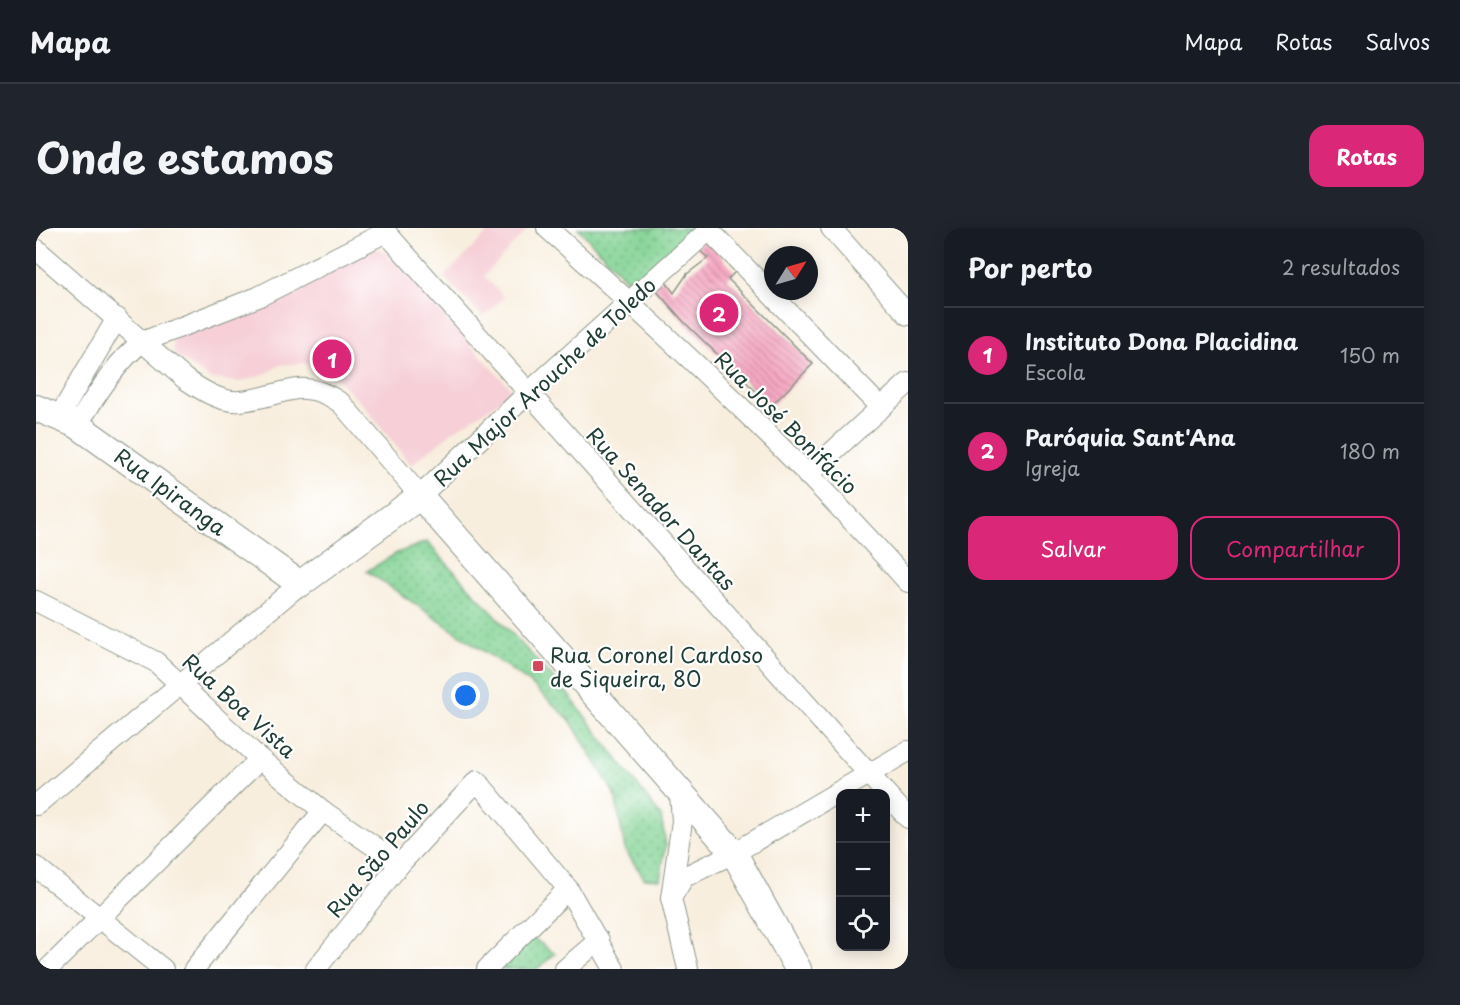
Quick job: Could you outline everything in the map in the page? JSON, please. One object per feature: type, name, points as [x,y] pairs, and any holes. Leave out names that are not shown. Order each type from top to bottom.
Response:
[{"type":"main road","name":"Rua Ipiranga","points":[[57,417],[300,584]]},
{"type":"main road","name":"Rua Major Arouche de Toledo","points":[[300,584],[420,496]]},
{"type":"main road","points":[[420,496],[734,853],[798,969]]},
{"type":"main road","name":"Rua Major Arouche de Toledo","points":[[375,527],[413,515],[433,519],[451,531]]},
{"type":"street","name":"Rua José Bonifácio","points":[[547,228],[629,301],[807,475],[908,582]]},
{"type":"street","points":[[831,228],[908,315]]},
{"type":"street","name":"Rua Major Arouche de Toledo","points":[[420,496],[528,393],[708,229]]},
{"type":"street","points":[[708,229],[881,408]]},
{"type":"street","points":[[57,417],[110,374],[142,342],[258,297],[384,230]]},
{"type":"street","name":"Rua Senador Dantas","points":[[384,230],[908,818]]},
{"type":"street","points":[[36,249],[184,379],[205,392],[239,402],[292,388],[312,388],[329,394],[341,403],[420,496]]},
{"type":"street","points":[[57,417],[117,318]]},
{"type":"street","points":[[164,335],[184,379]]},
{"type":"street","points":[[807,475],[908,383]]},
{"type":"street","name":"Rua Major Arouche de Toledo","points":[[36,805],[300,584]]},
{"type":"street","name":"Rua Boa Vista","points":[[36,601],[156,662],[260,759],[323,810],[400,864]]},
{"type":"street","points":[[670,898],[684,877],[734,853],[908,751]]},
{"type":"street","points":[[48,969],[260,759]]},
{"type":"street","name":"Rua São Paulo","points":[[316,969],[400,864],[477,781],[568,889]]},
{"type":"street","points":[[680,793],[682,821],[670,898],[688,969]]},
{"type":"street","points":[[194,969],[323,810]]},
{"type":"street","points":[[36,867],[163,969]]},
{"type":"street","points":[[487,969],[568,889],[614,969]]},
{"type":"street","points":[[565,969],[599,940]]},
{"type":"shaded area","points":[[492,228],[529,228],[484,276],[504,297],[484,317],[444,277]]},
{"type":"shaded area","points":[[365,249],[380,249],[399,266],[514,392],[452,432],[411,465],[363,405],[328,369],[303,363],[280,365],[266,374],[240,382],[210,379],[175,355],[173,347],[174,338]]},
{"type":"green space","points":[[578,228],[693,228],[696,232],[634,288]]},
{"type":"green space","points":[[427,542],[568,694],[661,816],[666,845],[660,879],[644,878],[625,850],[615,795],[570,720],[530,683],[367,571],[397,553]]},
{"type":"green space","points":[[531,936],[555,954],[537,969],[500,969]]},
{"type":"building","points":[[705,238],[735,272],[728,279],[813,364],[771,406],[684,322],[653,287],[663,278],[674,293],[687,274],[708,258],[697,248]]},
{"type":"place","name":"Paróquia Sant'Ana","points":[[719,313]]},
{"type":"place","name":"Instituto Dona Placidina","points":[[332,359]]},
{"type":"place","name":"Rua Coronel Cardoso de Siqueira, 80","points":[[538,666]]}]
